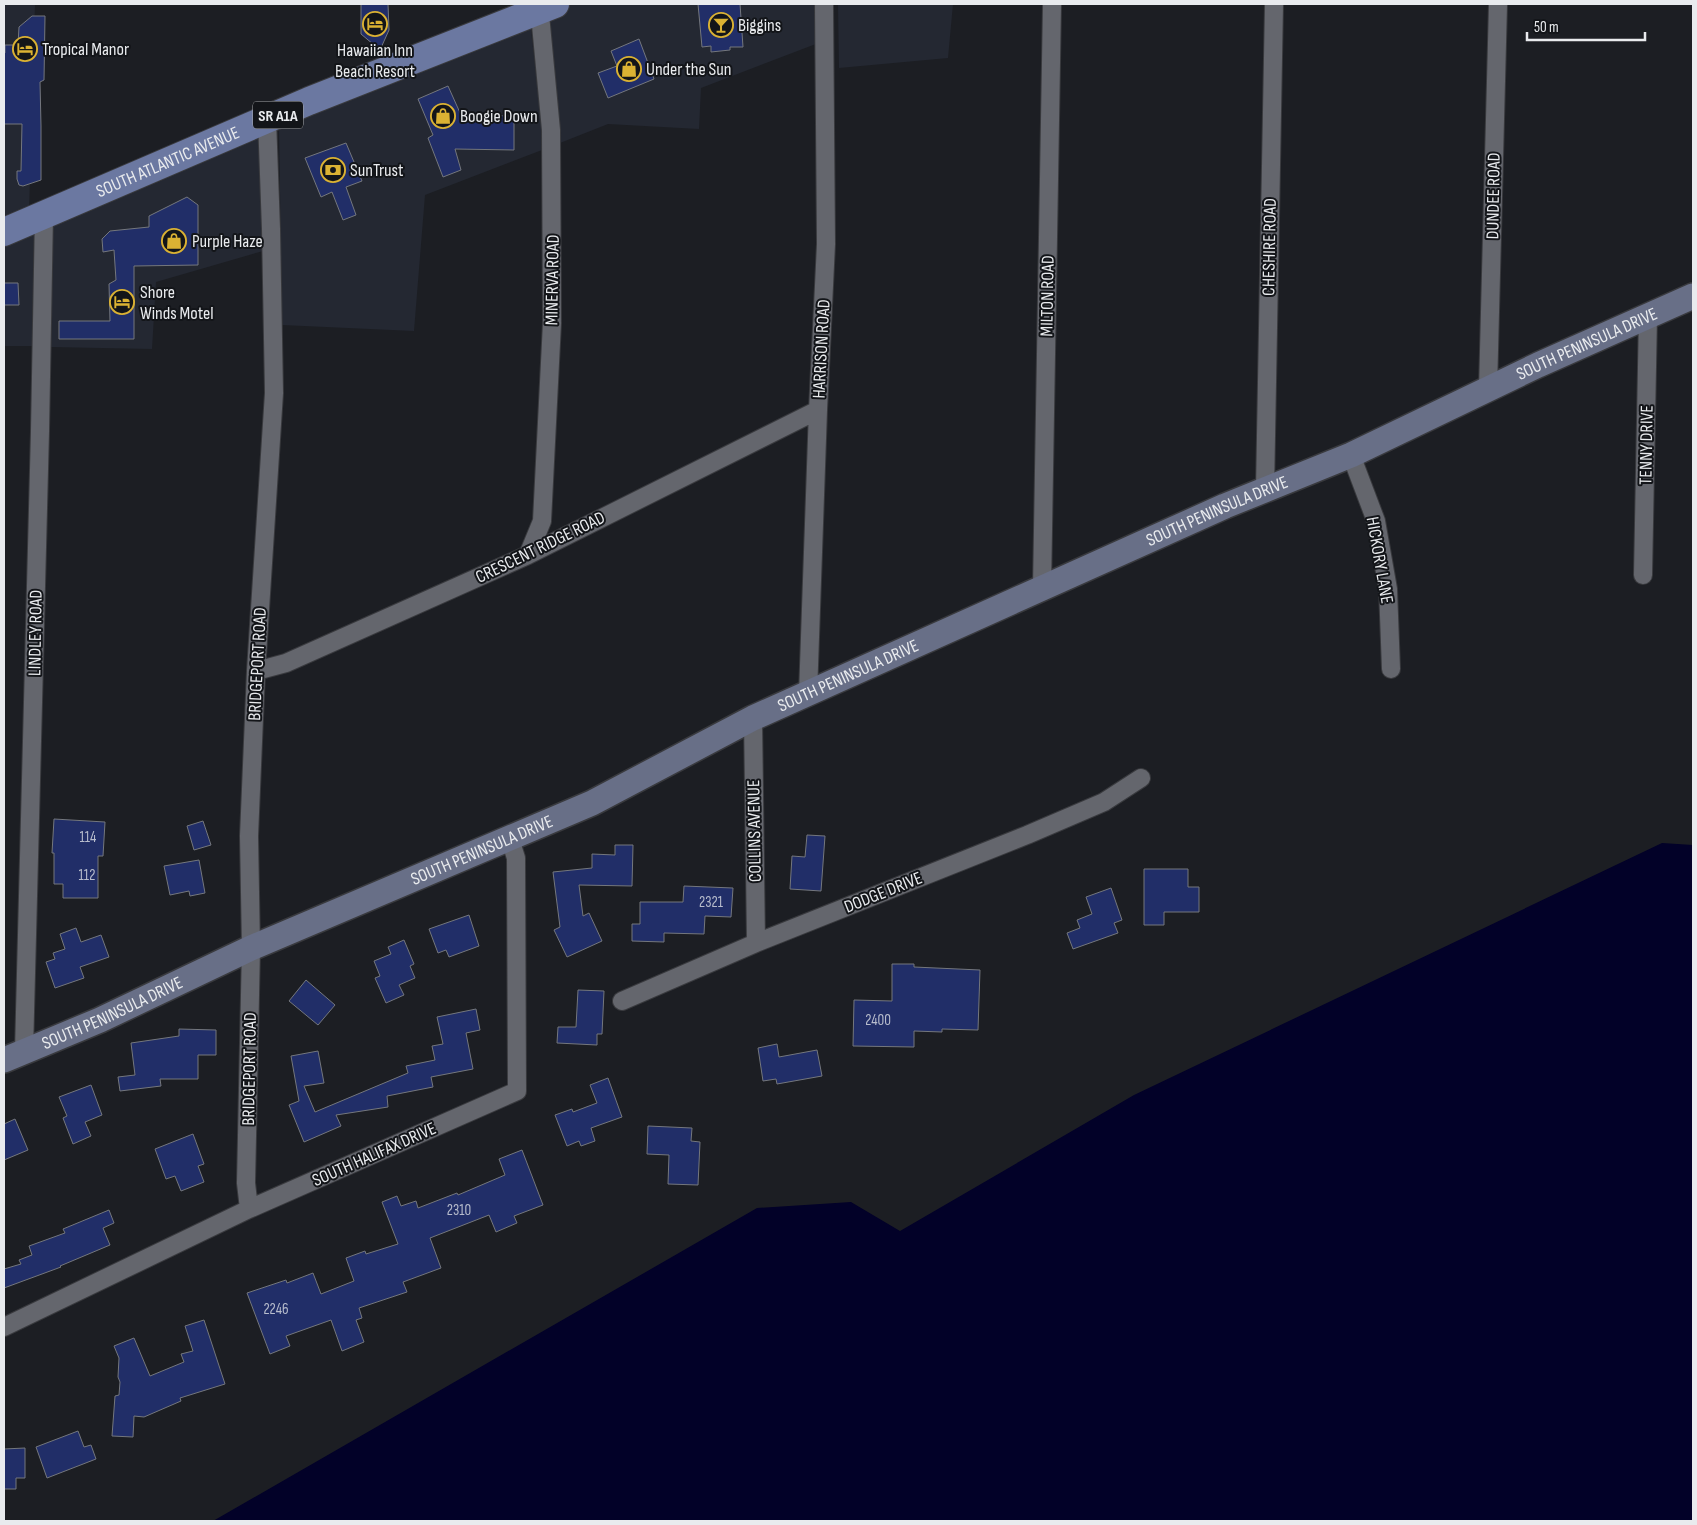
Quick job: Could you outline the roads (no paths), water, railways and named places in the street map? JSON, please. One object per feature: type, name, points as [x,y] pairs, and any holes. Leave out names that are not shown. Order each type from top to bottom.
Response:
[{"type":"main road","name":"SOUTH ATLANTIC AVENUE","points":[[4,232],[267,119],[544,6]]},
{"type":"main road","name":"SOUTH PENINSULA DRIVE","points":[[14,1056],[100,1020],[251,948],[592,803],[753,718],[1225,506],[1350,455],[1488,389],[1693,296]]},
{"type":"street","name":"HARRISON ROAD","points":[[808,694],[826,244],[824,4]]},
{"type":"street","name":"MILTON ROAD","points":[[1042,588],[1052,4]]},
{"type":"street","name":"CHESHIRE ROAD","points":[[1265,490],[1274,4]]},
{"type":"street","name":"DUNDEE ROAD","points":[[1488,389],[1498,4]]},
{"type":"street","name":"MINERVA ROAD","points":[[528,555],[542,521],[552,323],[551,130],[544,6]]},
{"type":"street","name":"BRIDGEPORT ROAD","points":[[249,1209],[246,1183],[251,948],[249,836],[256,671],[274,393],[267,119]]},
{"type":"street","name":"LINDLEY ROAD","points":[[14,1056],[40,431],[44,215]]},
{"type":"street","name":"TENNY DRIVE","points":[[1643,575],[1648,315]]},
{"type":"street","name":"CRESCENT RIDGE ROAD","points":[[256,671],[286,663],[528,555],[818,410]]},
{"type":"street","name":"HICKORY LANE","points":[[1350,455],[1376,521],[1388,589],[1391,669]]},
{"type":"street","name":"COLLINS AVENUE","points":[[753,718],[756,943]]},
{"type":"street","name":"DODGE DRIVE","points":[[622,1001],[756,943],[1053,824],[1104,802],[1141,778]]},
{"type":"street","name":"SOUTH HALIFAX DRIVE","points":[[4,1327],[249,1209],[517,1091],[516,858],[510,839]]},
{"type":"water","points":[[1662,843],[1693,845],[1693,1521],[213,1521],[757,1208],[851,1202],[900,1231],[1134,1095]]},
{"type":"place","name":"Hawaiian Inn Beach Resort","points":[[375,24]]},
{"type":"place","name":"Biggins","points":[[721,25]]},
{"type":"place","name":"Tropical Manor","points":[[25,49]]},
{"type":"place","name":"Under the Sun","points":[[629,69]]},
{"type":"place","name":"Boogie Down","points":[[443,116]]},
{"type":"place","name":"SunTrust","points":[[333,170]]},
{"type":"place","name":"Purple Haze","points":[[174,241]]},
{"type":"place","name":"Shore Winds Motel","points":[[122,302]]}]
